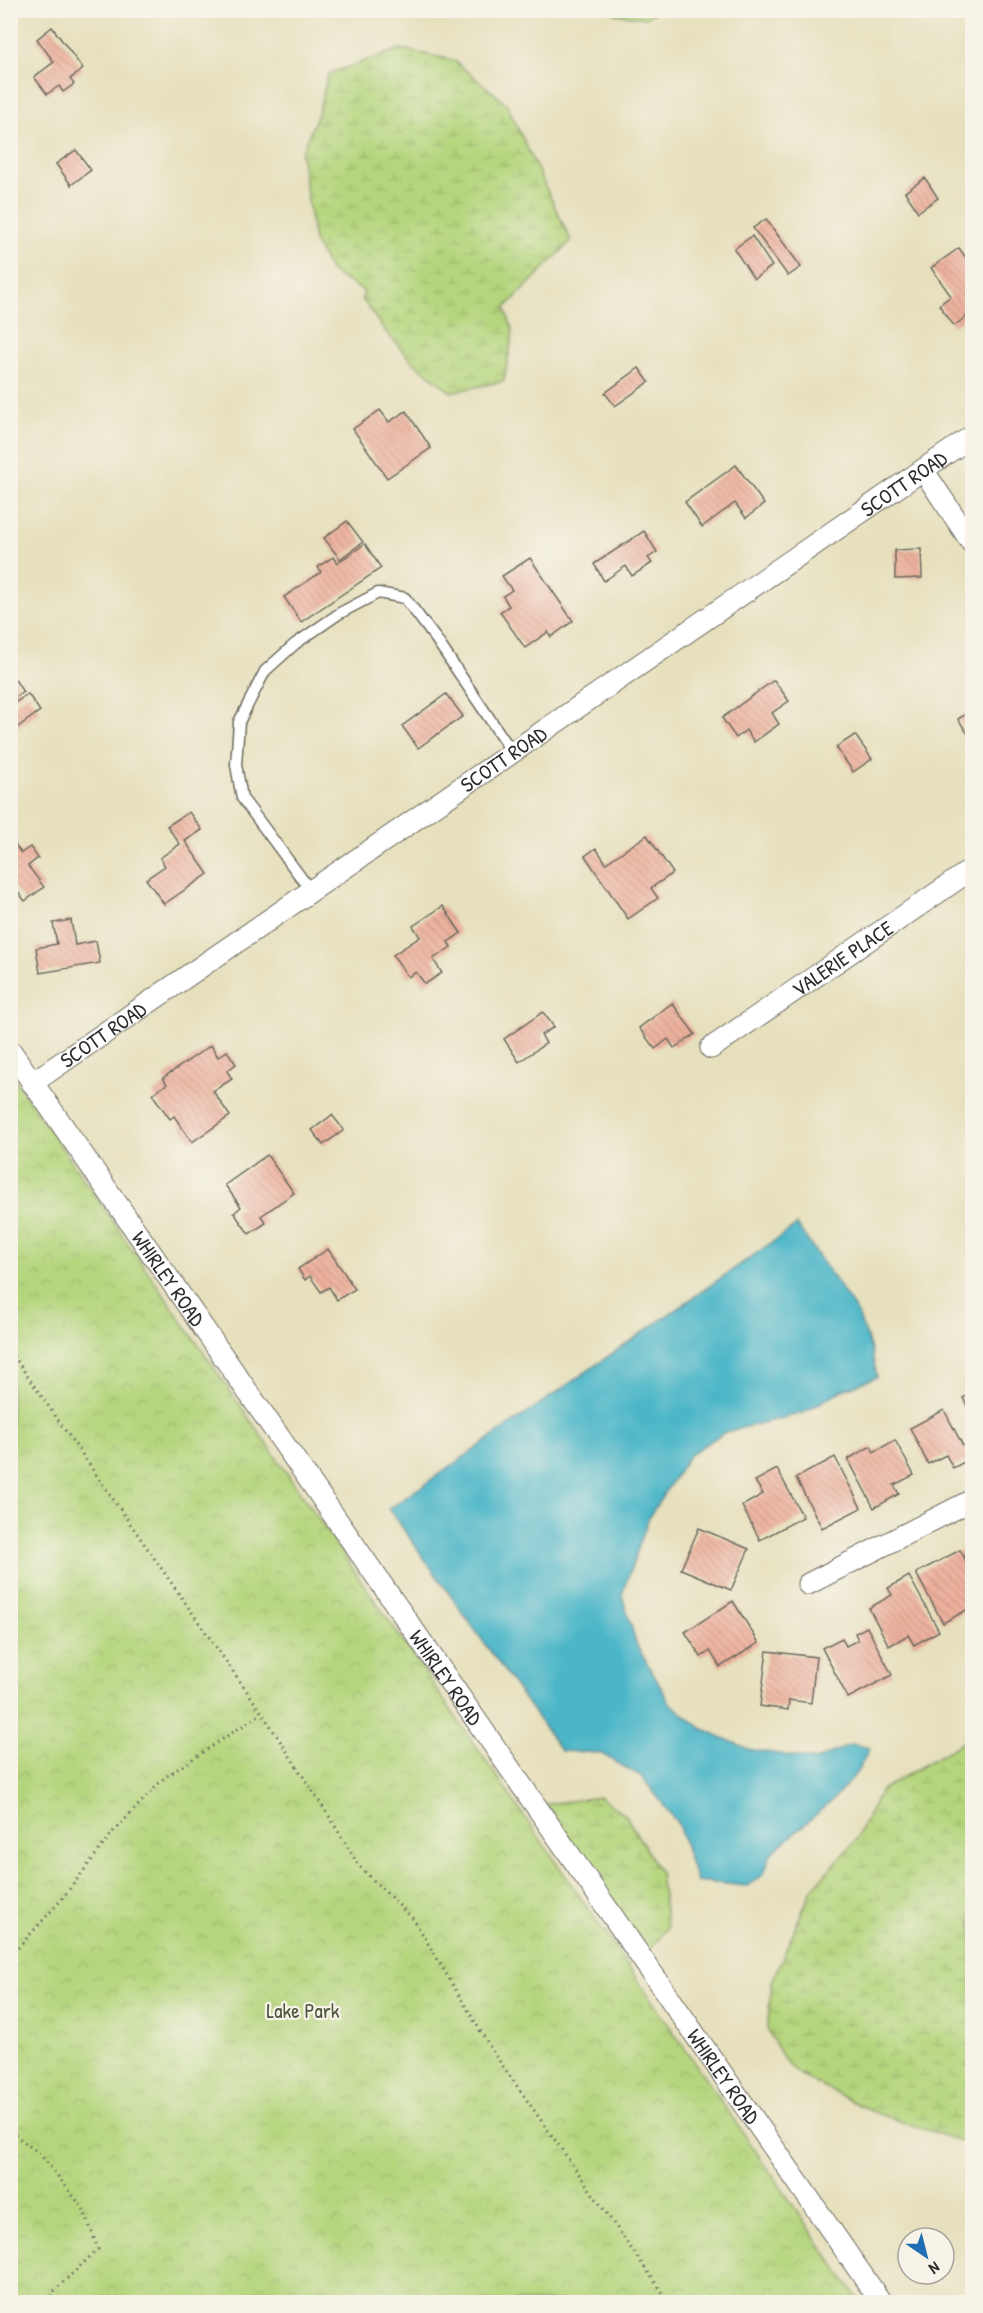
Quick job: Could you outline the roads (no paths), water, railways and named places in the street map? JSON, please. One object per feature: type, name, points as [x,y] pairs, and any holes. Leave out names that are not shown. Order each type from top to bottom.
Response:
[{"type":"street","name":"SCOTT ROAD","points":[[32,1083],[972,436]]},
{"type":"street","points":[[923,470],[972,543]]},
{"type":"street","name":"VALERIE PLACE","points":[[711,1048],[972,869]]},
{"type":"street","name":"WHIRLEY ROAD","points":[[10,1050],[881,2302]]},
{"type":"street","points":[[808,1584],[972,1500]]},
{"type":"lane","points":[[311,891],[242,798],[236,765],[239,722],[265,671],[295,644],[340,613],[378,593],[405,597],[512,752]]},
{"type":"water","points":[[797,1225],[857,1312],[871,1349],[877,1377],[840,1391],[803,1413],[725,1432],[690,1454],[649,1517],[622,1595],[637,1646],[670,1703],[701,1728],[748,1749],[816,1760],[852,1744],[870,1748],[857,1772],[837,1796],[771,1854],[764,1874],[747,1886],[696,1881],[678,1824],[642,1777],[600,1753],[561,1751],[389,1509]]},
{"type":"park label","name":"Lake Park","points":[[303,2010]]}]
